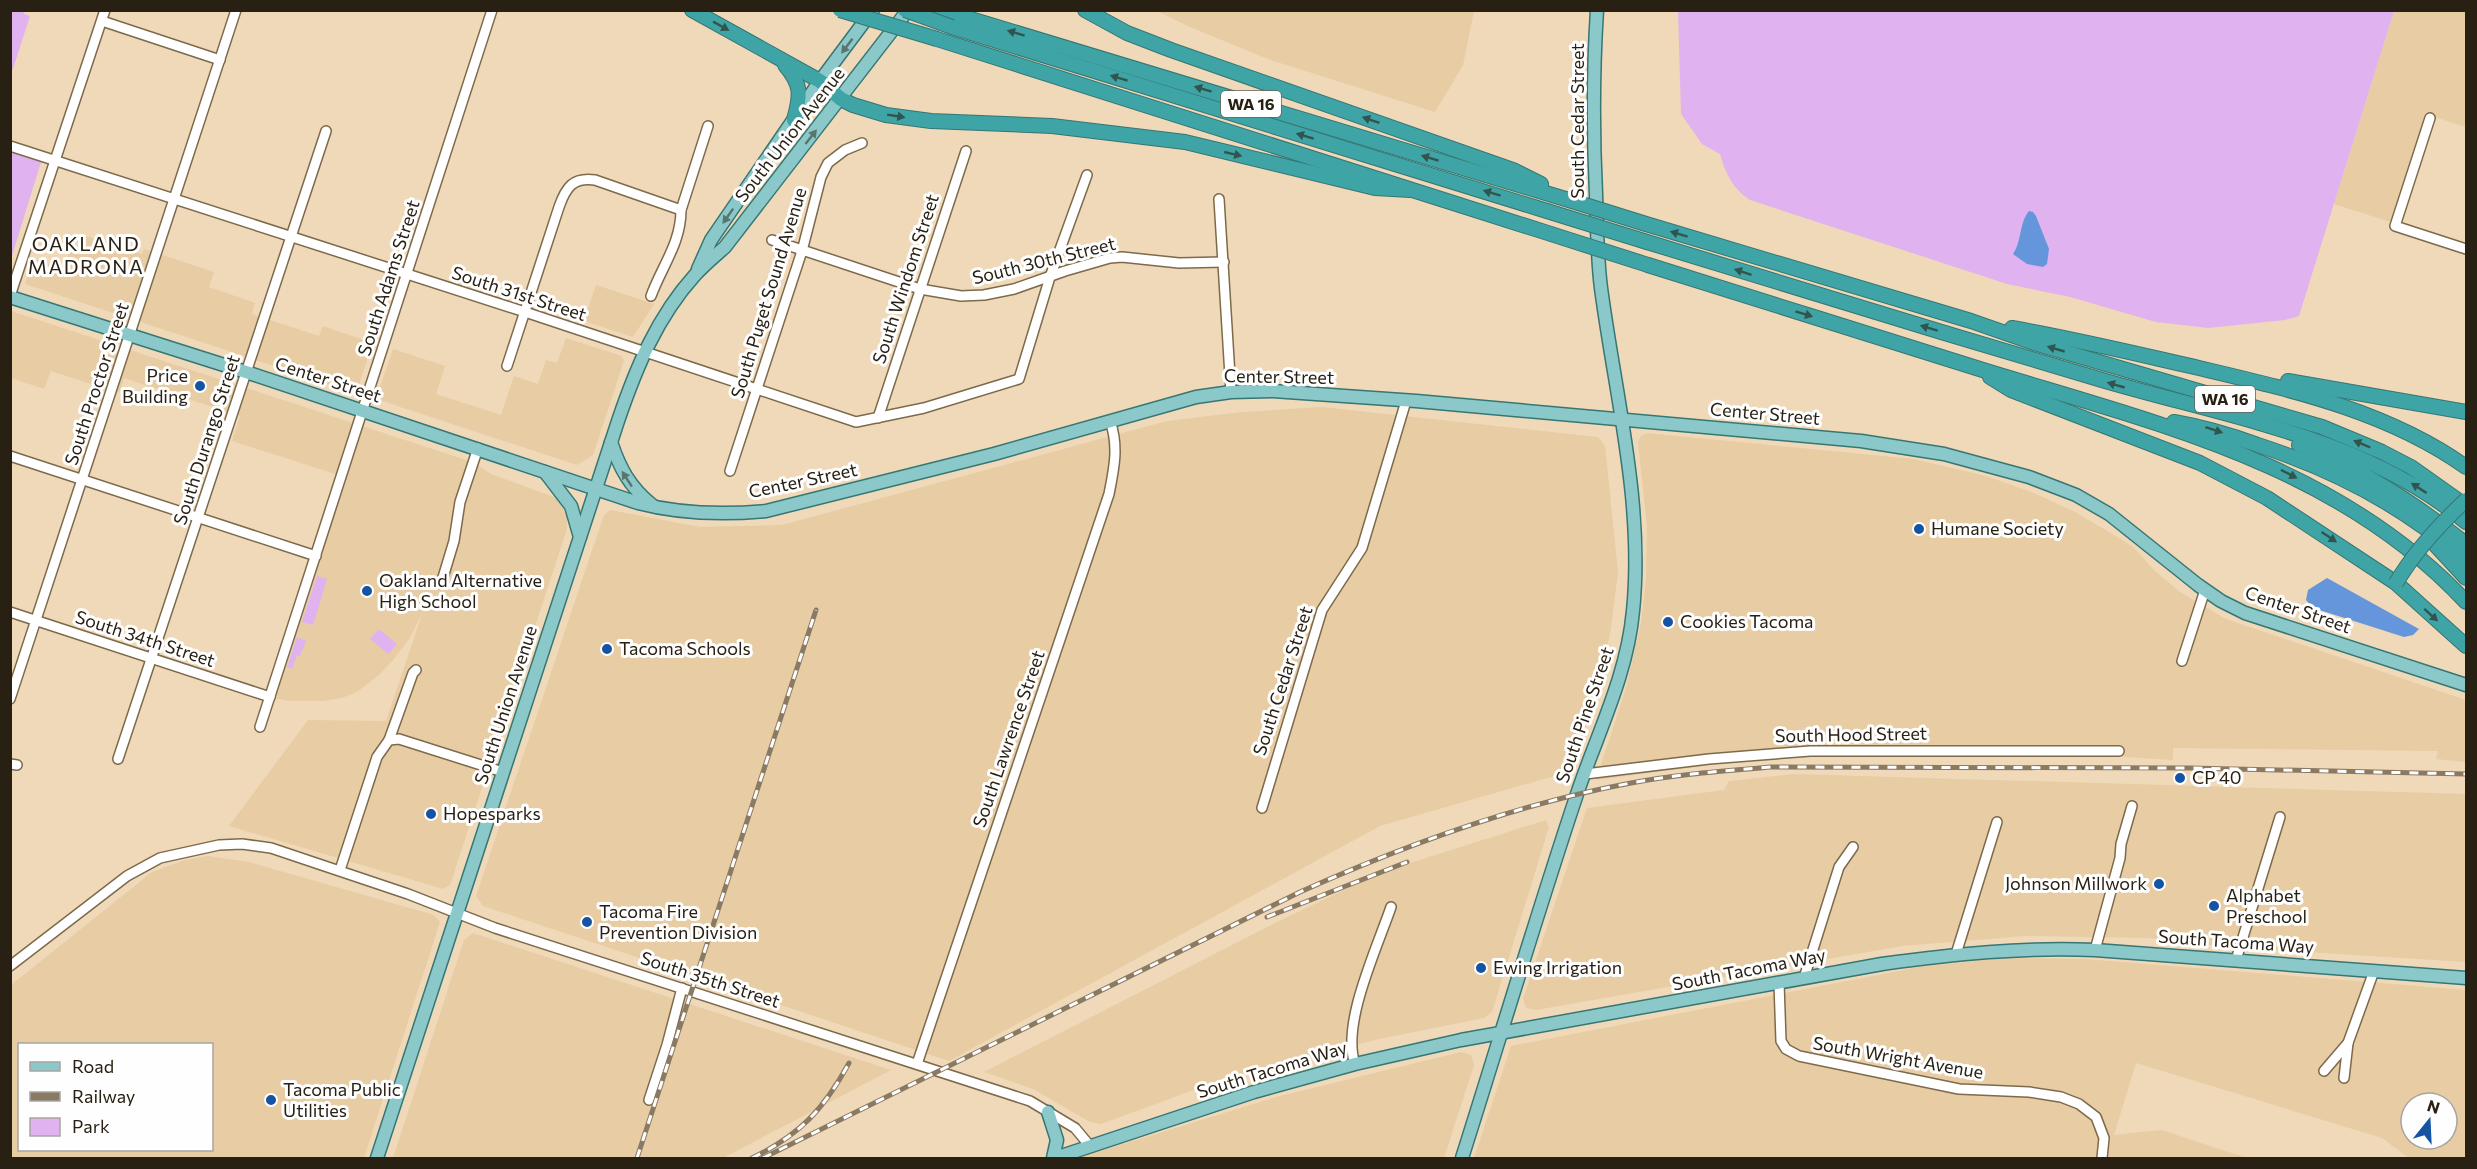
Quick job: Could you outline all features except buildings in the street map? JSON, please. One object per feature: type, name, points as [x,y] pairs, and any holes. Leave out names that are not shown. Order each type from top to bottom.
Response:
[{"type":"highway","points":[[692,10],[820,81],[841,99],[870,111],[916,120],[1052,126],[1185,142],[1375,188],[1410,190]]},
{"type":"highway","name":"WA 16","points":[[840,10],[2227,446],[2285,472],[2348,508],[2422,561],[2466,602]]},
{"type":"highway","points":[[906,10],[954,21],[1647,242],[2149,394],[2196,405],[2346,451],[2379,465],[2415,485],[2466,522]]},
{"type":"highway","name":"WA 16","points":[[941,10],[954,21],[1545,189],[1572,201],[1971,321],[2034,343],[2322,427],[2411,467],[2466,506]]},
{"type":"highway","points":[[1084,10],[1127,33],[1513,170],[1545,189]]},
{"type":"highway","points":[[779,58],[795,77],[799,89],[800,101],[794,120]]},
{"type":"highway","points":[[1971,321],[2137,354],[2466,412]]},
{"type":"highway","points":[[2137,354],[2320,398],[2360,411],[2409,433],[2466,467]]},
{"type":"highway","points":[[1970,366],[2011,390],[2168,449],[2236,480],[2396,583],[2466,646]]},
{"type":"highway","points":[[2149,394],[2195,412],[2317,452],[2400,495],[2427,512],[2466,544]]},
{"type":"highway","points":[[2136,417],[2204,427],[2324,469],[2385,501],[2447,544],[2466,561]]},
{"type":"highway","points":[[2396,583],[2408,563],[2429,538],[2466,500]]},
{"type":"highway","points":[[2429,538],[2466,578]]},
{"type":"main road","name":"South Union Avenue","points":[[694,276],[711,240],[820,81],[873,10]]},
{"type":"main road","name":"South Union Avenue","points":[[377,1158],[611,442],[643,352],[656,329],[694,276],[725,246],[841,99],[906,10]]},
{"type":"main road","name":"South Cedar Street","points":[[1597,10],[1592,118],[1597,232]]},
{"type":"main road","name":"South Pine Street","points":[[1462,1158],[1585,774],[1627,655],[1634,610],[1634,532],[1621,419],[1601,286],[1597,232]]},
{"type":"main road","name":"Center Street","points":[[10,296],[363,410],[596,489],[656,507],[716,514],[766,511],[994,454],[1196,397],[1231,392],[1273,391],[1621,419],[1861,441],[1944,454],[2029,477],[2076,495],[2109,514],[2205,590],[2245,613],[2466,685]]},
{"type":"main road","points":[[611,442],[624,476],[637,492],[656,507]]},
{"type":"main road","points":[[545,471],[571,506],[580,538]]},
{"type":"main road","name":"South Tacoma Way","points":[[1054,1158],[1254,1092],[1355,1064],[1502,1033],[1804,978],[1956,954],[2042,949],[2095,950],[2466,978]]},
{"type":"main road","points":[[1048,1112],[1057,1140],[1054,1158]]},
{"type":"street","points":[[10,296],[105,10]]},
{"type":"street","name":"South Proctor Street","points":[[10,699],[236,10]]},
{"type":"street","name":"South Adams Street","points":[[260,727],[492,10]]},
{"type":"street","points":[[102,21],[220,60]]},
{"type":"street","points":[[2430,118],[2395,226],[2466,249]]},
{"type":"street","points":[[651,296],[676,243],[681,210],[708,126]]},
{"type":"street","name":"South Durango Street","points":[[118,759],[326,131]]},
{"type":"street","name":"South Puget Sound Avenue","points":[[730,471],[802,250],[817,190],[828,163],[845,150],[861,143]]},
{"type":"street","name":"South 31st Street","points":[[10,146],[407,276],[525,312],[856,423],[939,404],[1019,379],[1050,277]]},
{"type":"street","name":"South Windom Street","points":[[878,418],[966,151]]},
{"type":"street","points":[[1050,277],[1087,175]]},
{"type":"street","points":[[507,366],[562,196],[572,183],[581,179],[595,180],[681,210]]},
{"type":"street","points":[[1219,199],[1231,392]]},
{"type":"street","name":"South 30th Street","points":[[772,240],[920,289],[961,296],[984,295],[1014,289],[1110,258],[1190,263],[1224,262]]},
{"type":"street","name":"South Cedar Street","points":[[1262,808],[1322,610],[1362,548],[1406,401]]},
{"type":"street","name":"South Lawrence Street","points":[[917,1064],[1109,494],[1115,462],[1115,436],[1110,422]]},
{"type":"street","points":[[441,584],[451,552],[460,502],[478,448]]},
{"type":"street","points":[[10,456],[316,556]]},
{"type":"street","points":[[2182,661],[2205,590]]},
{"type":"street","name":"South 34th Street","points":[[10,612],[270,697]]},
{"type":"street","points":[[340,870],[377,757],[389,740],[412,675],[416,670]]},
{"type":"street","points":[[389,740],[399,739],[503,772]]},
{"type":"street","name":"South Hood Street","points":[[1585,774],[1720,758],[1810,751],[2119,751]]},
{"type":"street","points":[[2095,950],[2132,806]]},
{"type":"street","points":[[2236,960],[2280,817]]},
{"type":"street","points":[[1956,954],[1997,822]]},
{"type":"street","name":"South 35th Street","points":[[10,966],[127,876],[160,858],[200,848],[242,844],[271,848],[340,870],[495,928],[1030,1101],[1075,1128],[1090,1146]]},
{"type":"street","points":[[1804,978],[1839,867],[1853,847]]},
{"type":"street","points":[[1355,1064],[1351,1047],[1354,1016],[1391,907]]},
{"type":"street","points":[[2344,1078],[2348,1042],[2374,971]]},
{"type":"street","name":"South Wright Avenue","points":[[1779,983],[1781,1041],[1791,1052],[1818,1062],[1959,1089],[2036,1093],[2070,1100],[2089,1110],[2101,1127],[2104,1138],[2102,1158]]},
{"type":"street","points":[[649,1100],[664,1056],[682,988]]},
{"type":"street","points":[[2324,1071],[2348,1042]]},
{"type":"shaded area","points":[[1157,11],[1474,11],[1463,65],[1435,112],[1268,59]]},
{"type":"shaded area","points":[[2394,11],[2466,11],[2466,127],[2435,117],[2400,225],[2334,204]]},
{"type":"shaded area","points":[[86,236],[142,254],[144,249],[214,272],[209,287],[255,303],[252,314],[319,336],[323,326],[373,343],[356,393],[25,284],[34,259],[64,269],[72,244],[82,247]]},
{"type":"shaded area","points":[[596,285],[654,304],[633,337],[584,321]]},
{"type":"shaded area","points":[[11,311],[475,463],[491,474],[557,498],[567,517],[567,529],[450,885],[443,889],[229,826],[308,720],[386,721],[422,614],[409,639],[393,660],[379,675],[357,692],[342,698],[323,701],[288,701],[270,697],[342,476],[232,441],[240,416],[124,378],[119,393],[51,371],[44,389],[11,378]]},
{"type":"shaded area","points":[[566,338],[622,356],[624,361],[593,455],[577,465],[376,399],[393,349],[445,366],[436,394],[501,415],[514,376],[538,384],[546,360],[557,363]]},
{"type":"shaded area","points":[[1322,407],[1598,437],[1605,446],[1618,572],[1611,628],[1597,697],[1568,772],[1380,826],[949,1061],[483,906],[476,896],[604,515],[610,510],[700,527],[782,525],[1167,421],[1242,412]]},
{"type":"shaded area","points":[[1647,433],[1913,459],[1986,476],[2034,493],[2075,512],[2133,547],[2155,571],[2180,592],[2226,619],[2466,700],[2466,762],[2436,759],[2438,751],[2173,748],[2173,760],[2064,753],[1846,754],[1742,761],[1596,780],[1626,688],[1641,623],[1646,580],[1647,526],[1638,442],[1641,436]]},
{"type":"shaded area","points":[[1793,774],[2466,794],[2466,962],[2228,947],[2147,938],[2025,936],[1902,946],[1536,1010],[1526,1008],[1523,999],[1587,808],[1724,790],[1729,781]]},
{"type":"shaded area","points":[[1546,820],[1549,827],[1492,1012],[1484,1018],[1379,1039],[1277,1065],[1188,1092],[1101,1124],[1090,1122],[1033,1089],[984,1072],[1279,921],[1382,872]]},
{"type":"shaded area","name":"Tacoma Public Utilities","points":[[208,856],[249,862],[434,915],[440,922],[364,1158],[11,1158],[11,985],[152,872],[185,860]]},
{"type":"shaded area","points":[[473,933],[891,1070],[723,1158],[393,1158],[464,940]]},
{"type":"shaded area","points":[[2003,958],[2085,959],[2466,990],[2466,1158],[2409,1158],[2400,1151],[2459,1151],[2459,1091],[2399,1091],[2399,1151],[2382,1138],[2136,1063],[2114,1135],[2161,1130],[2247,1158],[1474,1158],[1511,1046],[1919,967]]},
{"type":"shaded area","points":[[1461,1052],[1471,1055],[1474,1065],[1444,1158],[1078,1158],[1276,1097]]},
{"type":"green space","points":[[11,10],[25,11],[24,14],[30,16],[11,75]]},
{"type":"green space","points":[[1678,11],[2394,11],[2299,316],[2285,320],[2208,328],[2156,322],[2070,297],[2007,284],[1750,200],[1730,180],[1720,154],[1702,144],[1681,114]]},
{"type":"green space","points":[[10,151],[41,162],[11,259]]},
{"type":"green space","points":[[317,576],[327,579],[313,625],[302,622]]},
{"type":"green space","points":[[379,629],[397,644],[388,654],[370,639]]},
{"type":"green space","points":[[297,637],[306,641],[292,669],[287,667]]},
{"type":"water","points":[[2029,211],[2036,216],[2049,249],[2047,264],[2043,267],[2027,264],[2013,254]]},
{"type":"water","points":[[2327,578],[2419,629],[2413,635],[2404,637],[2313,608],[2306,600],[2308,590]]},
{"type":"railway","points":[[637,1158],[816,610]]},
{"type":"railway","points":[[763,1158],[1300,892],[1421,842],[1504,814],[1588,792],[1666,777],[1771,767],[2190,768],[2466,774]]},
{"type":"railway","points":[[1267,917],[1407,862]]},
{"type":"railway","points":[[752,1158],[784,1140],[809,1119],[830,1094],[849,1063]]},
{"type":"place","name":"Price Building","points":[[200,386]]},
{"type":"place","name":"Humane Society","points":[[1919,529]]},
{"type":"place","name":"Oakland Alternative High School","points":[[367,591]]},
{"type":"place","name":"Cookies Tacoma","points":[[1668,622]]},
{"type":"place","name":"Tacoma Schools","points":[[607,649]]},
{"type":"place","name":"CP 40","points":[[2180,778]]},
{"type":"place","name":"Hopesparks","points":[[431,814]]},
{"type":"place","name":"Johnson Millwork","points":[[2159,884]]},
{"type":"place","name":"Alphabet Preschool","points":[[2214,906]]},
{"type":"place","name":"Tacoma Fire Prevention Division","points":[[587,922]]},
{"type":"place","name":"Ewing Irrigation","points":[[1481,968]]},
{"type":"place","name":"Tacoma Public Utilities","points":[[271,1100]]},
{"type":"district","name":"OAKLAND MADRONA","points":[[86,256]]}]
